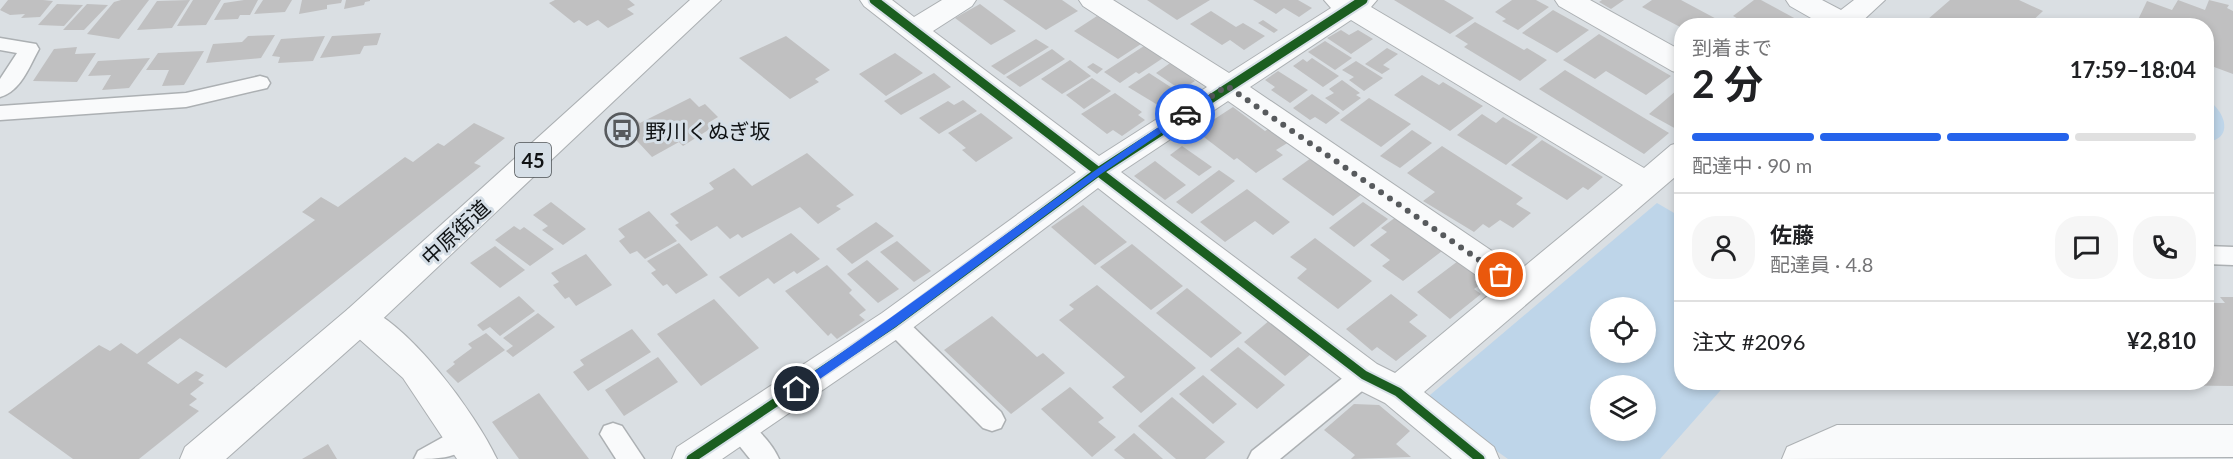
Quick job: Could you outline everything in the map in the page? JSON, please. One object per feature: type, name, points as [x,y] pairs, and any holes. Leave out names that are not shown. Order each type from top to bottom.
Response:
[{"type":"street","name":"中原街道","points":[[199,459],[360,319],[707,0]]},
{"type":"street","points":[[874,0],[915,29],[1364,375],[1398,392],[1480,459]]},
{"type":"street","points":[[915,29],[962,0]]},
{"type":"street","points":[[1093,0],[1227,86],[1520,288]]},
{"type":"street","points":[[1569,0],[1674,59]]},
{"type":"street","points":[[1800,0],[1831,18]]},
{"type":"street","points":[[1848,18],[1871,0]]},
{"type":"street","points":[[691,459],[894,322],[1098,172],[1351,3],[1646,184]]},
{"type":"street","points":[[1398,392],[1674,160]]},
{"type":"street","points":[[360,319],[416,367],[470,448]]},
{"type":"street","points":[[1801,459],[1837,442],[2233,441]]},
{"type":"lane","points":[[0,44],[29,49],[12,80],[0,90]]},
{"type":"lane","points":[[222,92],[224,71]]},
{"type":"lane","points":[[0,113],[186,100],[260,83]]},
{"type":"lane","points":[[2214,255],[2233,256]]},
{"type":"lane","points":[[894,322],[992,420]]},
{"type":"lane","points":[[1261,459],[1364,375]]},
{"type":"lane","points":[[738,429],[766,459]]},
{"type":"lane","points":[[613,434],[632,459]]},
{"type":"lane","points":[[427,459],[470,448]]},
{"type":"shaded area","points":[[2214,105],[2223,118],[2224,125],[2221,136],[2215,140]]},
{"type":"shaded area","points":[[1657,203],[1674,213],[1674,390],[1721,390],[1660,459],[1508,459],[1437,409],[1430,395]]},
{"type":"building","points":[[8,0],[53,1],[40,17],[21,18],[25,14],[10,15],[0,10]]},
{"type":"building","points":[[149,0],[119,39],[87,34],[114,2]]},
{"type":"building","points":[[190,0],[172,28],[137,30],[157,1]]},
{"type":"building","points":[[193,0],[221,0],[206,25],[177,26]]},
{"type":"building","points":[[258,0],[250,15],[240,15],[238,19],[214,20],[224,3]]},
{"type":"building","points":[[263,0],[292,0],[285,12],[254,14]]},
{"type":"building","points":[[302,0],[342,0],[341,3],[327,5],[327,9],[299,14]]},
{"type":"building","points":[[346,0],[370,1],[365,2],[364,5],[344,9]]},
{"type":"building","points":[[555,0],[629,0],[635,5],[627,9],[634,14],[608,28],[598,20],[587,26],[579,20],[574,23],[549,3]]},
{"type":"building","points":[[1003,0],[1062,0],[1078,11],[1046,30]]},
{"type":"building","points":[[1147,0],[1210,0],[1177,20]]},
{"type":"building","points":[[1253,0],[1298,0],[1312,8],[1299,17],[1284,8],[1276,14]]},
{"type":"building","points":[[1394,0],[1444,0],[1474,18],[1450,34]]},
{"type":"building","points":[[1512,0],[1536,0],[1549,7],[1518,30],[1502,21],[1506,19],[1495,12]]},
{"type":"building","points":[[1624,0],[1611,9],[1599,2]]},
{"type":"building","points":[[1652,0],[1681,0],[1715,18],[1674,18],[1674,24],[1642,7]]},
{"type":"building","points":[[1754,0],[1761,0],[1794,18],[1737,18],[1733,16]]},
{"type":"building","points":[[1950,0],[2019,0],[2043,11],[2036,18],[1929,18]]},
{"type":"building","points":[[2178,0],[2205,10],[2209,0],[2229,5],[2227,8],[2233,11],[2233,74],[2214,67],[2214,18],[2139,18],[2147,1],[2172,10]]},
{"type":"building","points":[[57,4],[83,5],[64,26],[38,25]]},
{"type":"building","points":[[87,4],[108,5],[84,30],[63,30]]},
{"type":"building","points":[[980,4],[1016,31],[991,45],[955,18]]},
{"type":"building","points":[[1553,10],[1589,30],[1557,53],[1522,33]]},
{"type":"building","points":[[1211,11],[1236,27],[1243,23],[1265,36],[1244,50],[1230,40],[1222,45],[1190,24]]},
{"type":"building","points":[[1097,16],[1141,44],[1118,59],[1074,31]]},
{"type":"building","points":[[1263,20],[1278,30],[1274,33],[1258,23]]},
{"type":"building","points":[[1475,22],[1524,50],[1527,48],[1547,60],[1520,81],[1464,47],[1468,44],[1455,36]]},
{"type":"building","points":[[1341,30],[1349,35],[1358,30],[1373,39],[1351,54],[1327,38]]},
{"type":"building","points":[[381,33],[377,45],[364,46],[360,54],[320,58],[332,36]]},
{"type":"building","points":[[1599,34],[1671,76],[1646,95],[1606,71],[1595,79],[1563,60]]},
{"type":"building","points":[[275,35],[261,58],[206,63],[213,44],[242,42],[248,36]]},
{"type":"building","points":[[325,36],[313,61],[278,63],[280,57],[272,56],[281,39]]},
{"type":"building","points":[[786,36],[830,70],[815,79],[819,82],[790,99],[739,58]]},
{"type":"building","points":[[1036,39],[1049,47],[1004,75],[991,66]]},
{"type":"building","points":[[1325,41],[1352,58],[1335,70],[1308,52]]},
{"type":"building","points":[[1144,46],[1163,58],[1120,83],[1104,72]]},
{"type":"building","points":[[77,47],[75,54],[96,53],[77,82],[33,81],[54,49]]},
{"type":"building","points":[[1387,48],[1398,54],[1383,65],[1390,69],[1382,74],[1365,64]]},
{"type":"building","points":[[1052,49],[1065,59],[1020,87],[1006,77]]},
{"type":"building","points":[[204,51],[184,85],[162,86],[169,70],[146,70],[158,53]]},
{"type":"building","points":[[895,53],[923,73],[886,96],[859,74]]},
{"type":"building","points":[[150,58],[129,88],[102,90],[111,75],[88,76],[98,61]]},
{"type":"building","points":[[1312,58],[1339,76],[1323,87],[1293,66],[1303,59],[1307,62]]},
{"type":"building","points":[[1070,60],[1091,76],[1062,94],[1041,79]]},
{"type":"building","points":[[1173,61],[1194,76],[1191,78],[1195,81],[1181,90],[1156,73]]},
{"type":"building","points":[[1356,61],[1383,78],[1364,91],[1349,80],[1354,77],[1342,70]]},
{"type":"building","points":[[1093,63],[1103,69],[1097,74],[1087,67]]},
{"type":"building","points":[[1565,70],[1669,133],[1644,154],[1539,89]]},
{"type":"building","points":[[1278,71],[1308,90],[1290,103],[1271,90],[1275,87],[1265,80]]},
{"type":"building","points":[[934,73],[951,87],[901,115],[884,101]]},
{"type":"building","points":[[1149,73],[1186,97],[1166,110],[1128,87]]},
{"type":"building","points":[[1422,75],[1439,85],[1443,82],[1483,106],[1450,131],[1394,95]]},
{"type":"building","points":[[1092,78],[1111,91],[1084,109],[1066,95]]},
{"type":"building","points":[[1342,80],[1360,93],[1356,95],[1361,98],[1343,111],[1325,98],[1334,93],[1329,89]]},
{"type":"building","points":[[1115,93],[1142,112],[1138,115],[1145,120],[1122,136],[1113,130],[1107,134],[1081,114]]},
{"type":"building","points":[[1674,93],[1674,128],[1649,114]]},
{"type":"building","points":[[1312,94],[1340,113],[1326,124],[1315,117],[1310,120],[1293,108]]},
{"type":"building","points":[[690,98],[699,107],[705,104],[718,117],[708,123],[713,127],[683,146],[679,142],[652,157],[624,127],[637,120],[640,123]]},
{"type":"building","points":[[1369,98],[1411,124],[1381,147],[1340,120]]},
{"type":"building","points":[[963,100],[977,111],[939,134],[919,118],[948,101],[954,105]]},
{"type":"building","points":[[1233,107],[1265,131],[1270,128],[1289,142],[1276,150],[1283,155],[1256,173],[1237,158],[1234,160],[1196,131]]},
{"type":"building","points":[[981,113],[1013,138],[976,162],[962,150],[966,148],[948,133]]},
{"type":"building","points":[[1482,114],[1496,123],[1503,117],[1538,137],[1506,165],[1457,135]]},
{"type":"building","points":[[474,123],[505,138],[474,163],[481,166],[226,368],[180,338],[147,363],[178,384],[196,371],[204,375],[198,380],[204,383],[190,394],[197,399],[189,405],[199,411],[139,459],[73,459],[8,412],[99,345],[110,351],[121,343],[137,354],[315,220],[302,212],[321,197],[338,207],[405,157],[413,162],[438,143],[444,146]]},
{"type":"building","points":[[1412,130],[1432,143],[1400,168],[1380,156]]},
{"type":"building","points":[[1542,140],[1603,177],[1588,190],[1583,187],[1567,200],[1511,165]]},
{"type":"building","points":[[1182,146],[1212,167],[1199,176],[1170,155]]},
{"type":"building","points":[[1442,146],[1523,198],[1516,204],[1531,213],[1513,228],[1500,220],[1489,228],[1483,224],[1474,232],[1423,201],[1435,192],[1407,173]]},
{"type":"building","points":[[807,153],[854,195],[836,206],[841,209],[818,224],[800,207],[742,238],[738,234],[730,239],[717,226],[691,241],[675,225],[679,223],[670,214],[714,189],[709,183],[734,168],[752,186]]},
{"type":"building","points":[[1311,158],[1362,194],[1333,216],[1282,179]]},
{"type":"building","points":[[1155,161],[1186,185],[1165,200],[1134,176]]},
{"type":"building","points":[[1219,170],[1235,181],[1192,214],[1176,202]]},
{"type":"building","points":[[1247,189],[1290,222],[1273,235],[1255,221],[1225,242],[1200,222]]},
{"type":"building","points":[[551,202],[586,229],[563,245],[542,230],[548,226],[533,215]]},
{"type":"building","points":[[1363,202],[1388,219],[1354,247],[1329,228]]},
{"type":"building","points":[[1083,205],[1127,242],[1095,265],[1051,227]]},
{"type":"building","points":[[649,211],[677,241],[645,259],[637,251],[630,254],[619,241],[625,237],[618,229]]},
{"type":"building","points":[[1396,217],[1442,251],[1403,281],[1382,266],[1390,260],[1370,245],[1387,232],[1381,228]]},
{"type":"building","points":[[876,222],[894,236],[852,264],[836,249]]},
{"type":"building","points":[[514,226],[520,230],[524,227],[554,249],[530,266],[495,240]]},
{"type":"building","points":[[791,233],[820,259],[797,274],[794,271],[774,284],[768,278],[739,297],[719,277]]},
{"type":"building","points":[[1315,238],[1372,281],[1338,309],[1297,278],[1307,269],[1290,257]]},
{"type":"building","points":[[897,241],[931,271],[914,282],[880,252]]},
{"type":"building","points":[[679,243],[708,275],[676,294],[667,284],[663,286],[651,273],[656,270],[647,261]]},
{"type":"building","points":[[1132,244],[1183,286],[1151,310],[1100,267]]},
{"type":"building","points":[[495,246],[525,270],[500,288],[470,263]]},
{"type":"building","points":[[586,254],[612,285],[576,306],[569,297],[565,299],[553,285],[559,282],[551,273]]},
{"type":"building","points":[[867,260],[899,289],[878,303],[847,274]]},
{"type":"building","points":[[1458,261],[1479,277],[1475,280],[1481,284],[1474,289],[1481,294],[1450,319],[1417,292]]},
{"type":"building","points":[[827,265],[852,290],[849,293],[866,310],[859,315],[865,320],[837,339],[831,333],[828,336],[785,291]]},
{"type":"building","points":[[1097,285],[1196,368],[1141,413],[1112,387],[1125,377],[1059,320],[1074,309],[1069,305]]},
{"type":"building","points":[[1187,288],[1242,333],[1211,358],[1156,313]]},
{"type":"building","points":[[1391,294],[1418,315],[1409,322],[1427,336],[1396,361],[1377,347],[1372,351],[1346,329]]},
{"type":"building","points":[[519,296],[535,311],[500,336],[490,327],[483,331],[477,325]]},
{"type":"building","points":[[2220,297],[2233,297],[2233,386],[2214,386],[2214,303],[2225,303]]},
{"type":"building","points":[[714,299],[759,348],[701,386],[657,334]]},
{"type":"building","points":[[538,313],[555,327],[513,357],[506,351],[513,346],[503,338]]},
{"type":"building","points":[[992,316],[1037,357],[1043,353],[1065,373],[1011,414],[944,350]]},
{"type":"building","points":[[1270,320],[1311,354],[1285,376],[1244,342]]},
{"type":"building","points":[[632,329],[651,352],[588,391],[573,372],[584,365],[580,360]]},
{"type":"building","points":[[486,333],[505,350],[458,383],[446,371],[455,364],[453,362],[472,348],[468,344]]},
{"type":"building","points":[[1238,347],[1285,385],[1257,409],[1210,370]]},
{"type":"building","points":[[658,357],[678,382],[624,416],[605,390]]},
{"type":"building","points":[[1203,375],[1237,404],[1213,424],[1179,394]]},
{"type":"building","points":[[1070,387],[1104,418],[1098,422],[1116,437],[1092,457],[1041,409]]},
{"type":"building","points":[[539,393],[589,459],[519,459],[492,422]]},
{"type":"building","points":[[1172,397],[1225,442],[1205,459],[1176,459],[1138,426]]},
{"type":"building","points":[[1354,404],[1379,405],[1410,431],[1396,444],[1411,457],[1351,459],[1355,455],[1324,430]]},
{"type":"building","points":[[1134,433],[1163,459],[1125,459],[1114,450]]},
{"type":"building","points":[[328,444],[337,459],[302,459]]},
{"type":"cycle path","points":[[874,0],[1364,375],[1398,392],[1480,459]]},
{"type":"cycle path","points":[[691,459],[894,323],[1098,172],[1363,0]]},
{"type":"way so far","points":[[1185,114],[1227,86],[1501,275]]},
{"type":"place","name":"野川くぬぎ坂","points":[[622,130]]},
{"type":"route","points":[[797,389],[894,322],[1098,172],[1185,114]]}]
